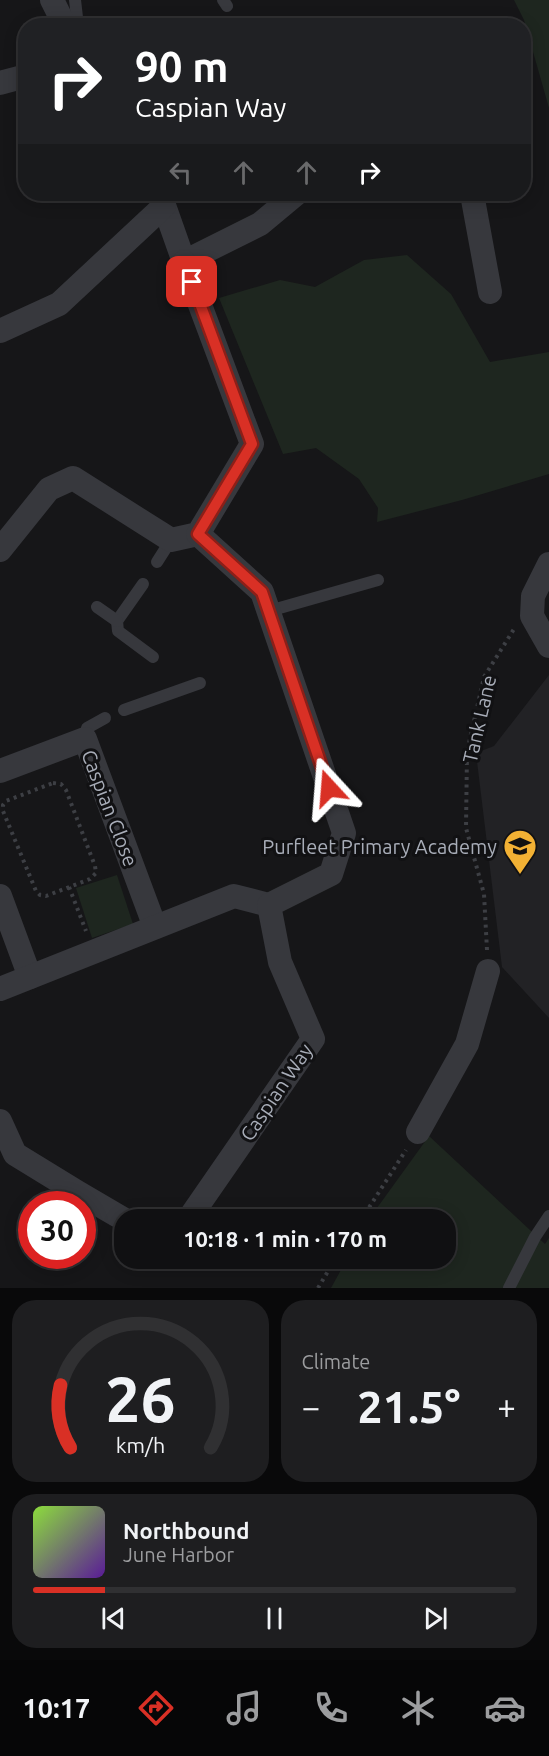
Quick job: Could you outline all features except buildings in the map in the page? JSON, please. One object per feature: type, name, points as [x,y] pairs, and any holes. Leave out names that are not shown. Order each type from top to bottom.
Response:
[{"type":"street","points":[[52,0],[61,18]]},
{"type":"street","points":[[0,83],[18,78]]},
{"type":"street","points":[[0,331],[59,304],[161,201]]},
{"type":"street","points":[[0,550],[49,489],[73,478],[171,540],[198,534],[252,444],[162,201]]},
{"type":"street","points":[[184,262],[260,224],[288,201]]},
{"type":"street","points":[[473,201],[490,292]]},
{"type":"street","points":[[0,989],[234,896],[269,905],[331,874],[344,832],[262,592],[198,534]]},
{"type":"street","points":[[549,564],[533,597],[532,616],[549,646]]},
{"type":"street","name":"Caspian Close","points":[[0,771],[85,740],[155,927]]},
{"type":"street","points":[[0,896],[30,977]]},
{"type":"street","name":"Caspian Way","points":[[196,1209],[313,1040],[280,962],[269,905]]},
{"type":"street","points":[[417,1132],[466,1044],[488,971]]},
{"type":"street","points":[[0,1121],[15,1154],[114,1214]]},
{"type":"lane","points":[[75,0],[77,18]]},
{"type":"lane","points":[[158,562],[171,540]]},
{"type":"lane","points":[[269,611],[378,580]]},
{"type":"lane","points":[[143,584],[117,621],[118,631],[153,657]]},
{"type":"lane","points":[[97,607],[117,621]]},
{"type":"lane","points":[[124,710],[200,683]]},
{"type":"lane","points":[[85,740],[87,729],[105,718]]},
{"type":"lane","points":[[509,1288],[535,1237],[549,1216]]},
{"type":"path","name":"Tank Lane","points":[[488,971],[484,894],[466,828],[467,752],[484,677],[512,631],[532,616]]},
{"type":"path","points":[[53,783],[61,784],[66,790],[96,873],[90,879],[69,887],[46,896],[36,891],[3,812],[3,805],[6,801],[53,783]]},
{"type":"path","points":[[69,887],[94,952]]},
{"type":"path","points":[[368,1209],[417,1132]]},
{"type":"path","points":[[318,1288],[329,1269]]},
{"type":"shaded area","points":[[514,0],[549,0],[549,108],[531,45],[531,18],[523,18]]},
{"type":"shaded area","points":[[407,255],[451,294],[490,362],[549,352],[549,474],[377,522],[378,508],[359,479],[316,448],[283,454],[219,298],[280,280],[315,287],[364,260]]},
{"type":"shaded area","name":"Purfleet Primary Academy","points":[[549,675],[549,1018],[502,967],[476,753],[494,746]]},
{"type":"shaded area","points":[[117,875],[133,924],[92,938],[76,888]]},
{"type":"shaded area","points":[[429,1136],[545,1244],[549,1238],[549,1288],[331,1288],[341,1269],[456,1269],[456,1209],[376,1209]]},
{"type":"place","name":"Purfleet Primary Academy","points":[[520,875]]},
{"type":"route","points":[[192,282],[252,444],[198,534],[262,592],[329,788]]}]
